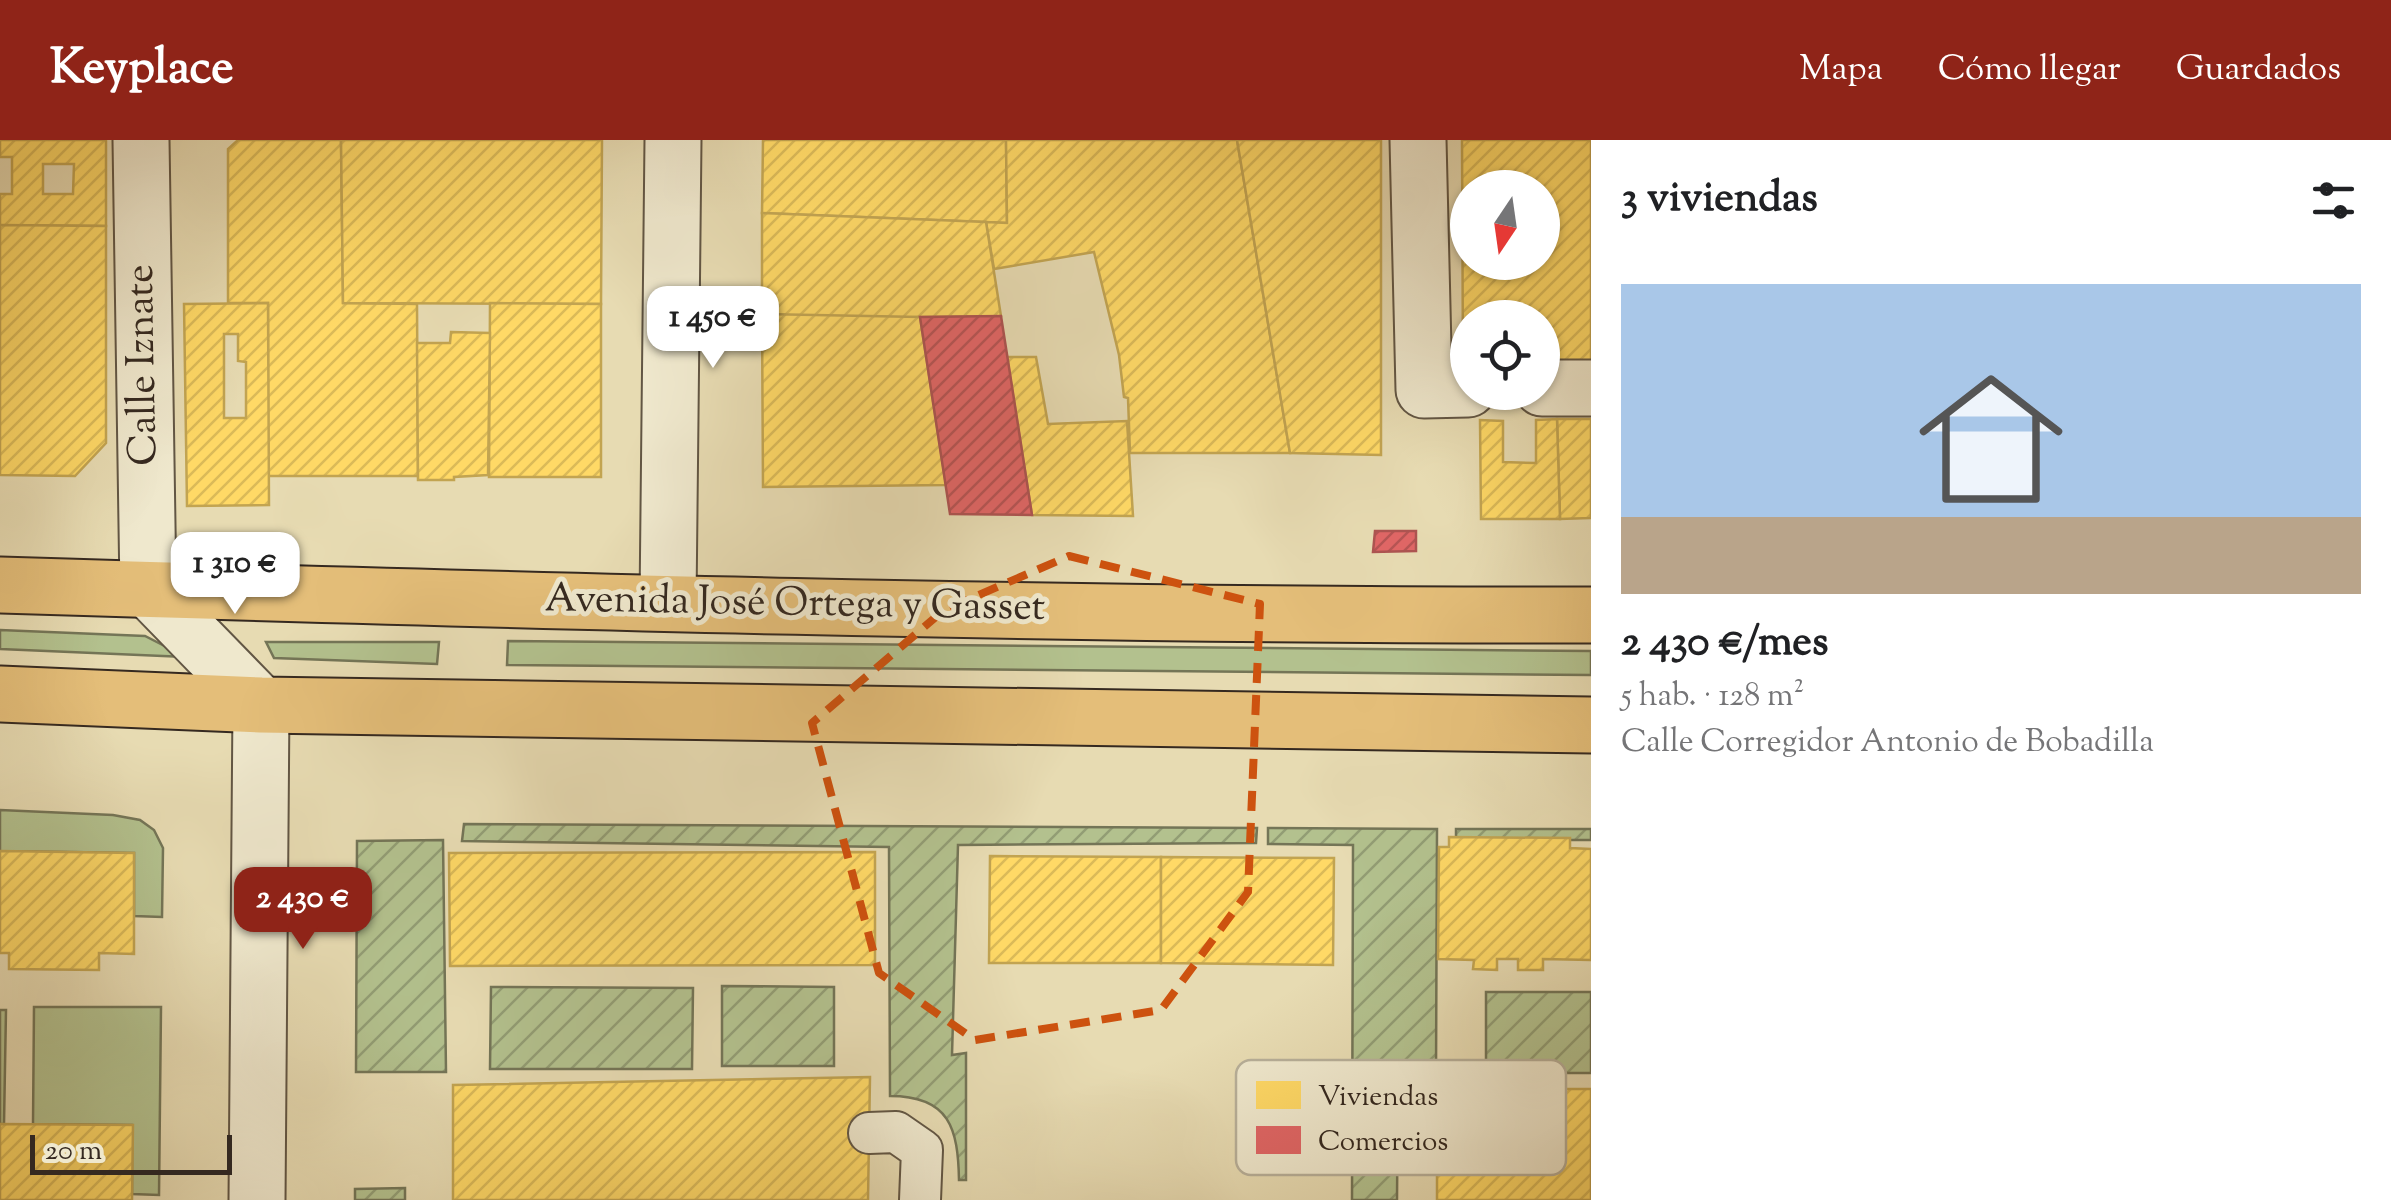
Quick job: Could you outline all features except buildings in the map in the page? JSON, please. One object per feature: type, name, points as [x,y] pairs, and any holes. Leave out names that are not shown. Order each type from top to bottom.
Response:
[{"type":"main road","name":"Avenida José Ortega y Gasset","points":[[0,584],[465,600],[1591,615]]},
{"type":"main road","points":[[0,694],[261,705],[1591,725]]},
{"type":"street","name":"Calle Iznate","points":[[141,140],[148,589]]},
{"type":"street","points":[[668,602],[672,140]]},
{"type":"street","points":[[1418,140],[1424,390],[1450,389]]},
{"type":"street","points":[[1560,388],[1591,388]]},
{"type":"street","points":[[148,589],[261,705],[257,1200]]},
{"type":"lane","points":[[869,1133],[896,1132],[922,1150],[920,1200]]},
{"type":"highlighted area","points":[[1069,556],[1260,604],[1248,892],[1161,1010],[975,1040],[879,973],[812,723],[944,610]]},
{"type":"green space","points":[[0,630],[145,636],[186,657],[0,649]]},
{"type":"green space","points":[[508,641],[1591,651],[1591,675],[507,665]]},
{"type":"green space","points":[[266,642],[439,642],[437,664],[274,658]]},
{"type":"green space","points":[[0,810],[113,815],[140,820],[154,830],[163,848],[162,917],[134,916],[134,853],[0,851]]},
{"type":"green space","points":[[464,824],[1257,828],[1256,843],[958,845],[952,1055],[966,1053],[966,1180],[959,1180],[956,1145],[947,1119],[926,1102],[890,1096],[889,847],[462,841]]},
{"type":"green space","points":[[1268,828],[1437,829],[1436,1060],[1352,1060],[1353,845],[1268,844]]},
{"type":"green space","points":[[1456,829],[1591,829],[1591,840],[1456,840]]},
{"type":"green space","points":[[443,840],[446,1072],[356,1072],[357,841]]},
{"type":"green space","points":[[722,986],[834,987],[834,1066],[722,1066]]},
{"type":"green space","points":[[491,987],[693,988],[692,1069],[490,1069]]},
{"type":"green space","points":[[1486,992],[1591,992],[1591,1073],[1566,1073],[1566,1060],[1486,1060]]},
{"type":"green space","points":[[34,1007],[161,1007],[159,1195],[132,1194],[132,1125],[33,1124]]},
{"type":"green space","points":[[0,1010],[6,1010],[4,1124],[0,1124]]},
{"type":"green space","points":[[1352,1175],[1397,1175],[1397,1200],[1352,1200]]},
{"type":"green space","points":[[405,1188],[405,1200],[355,1200],[355,1189]]}]
